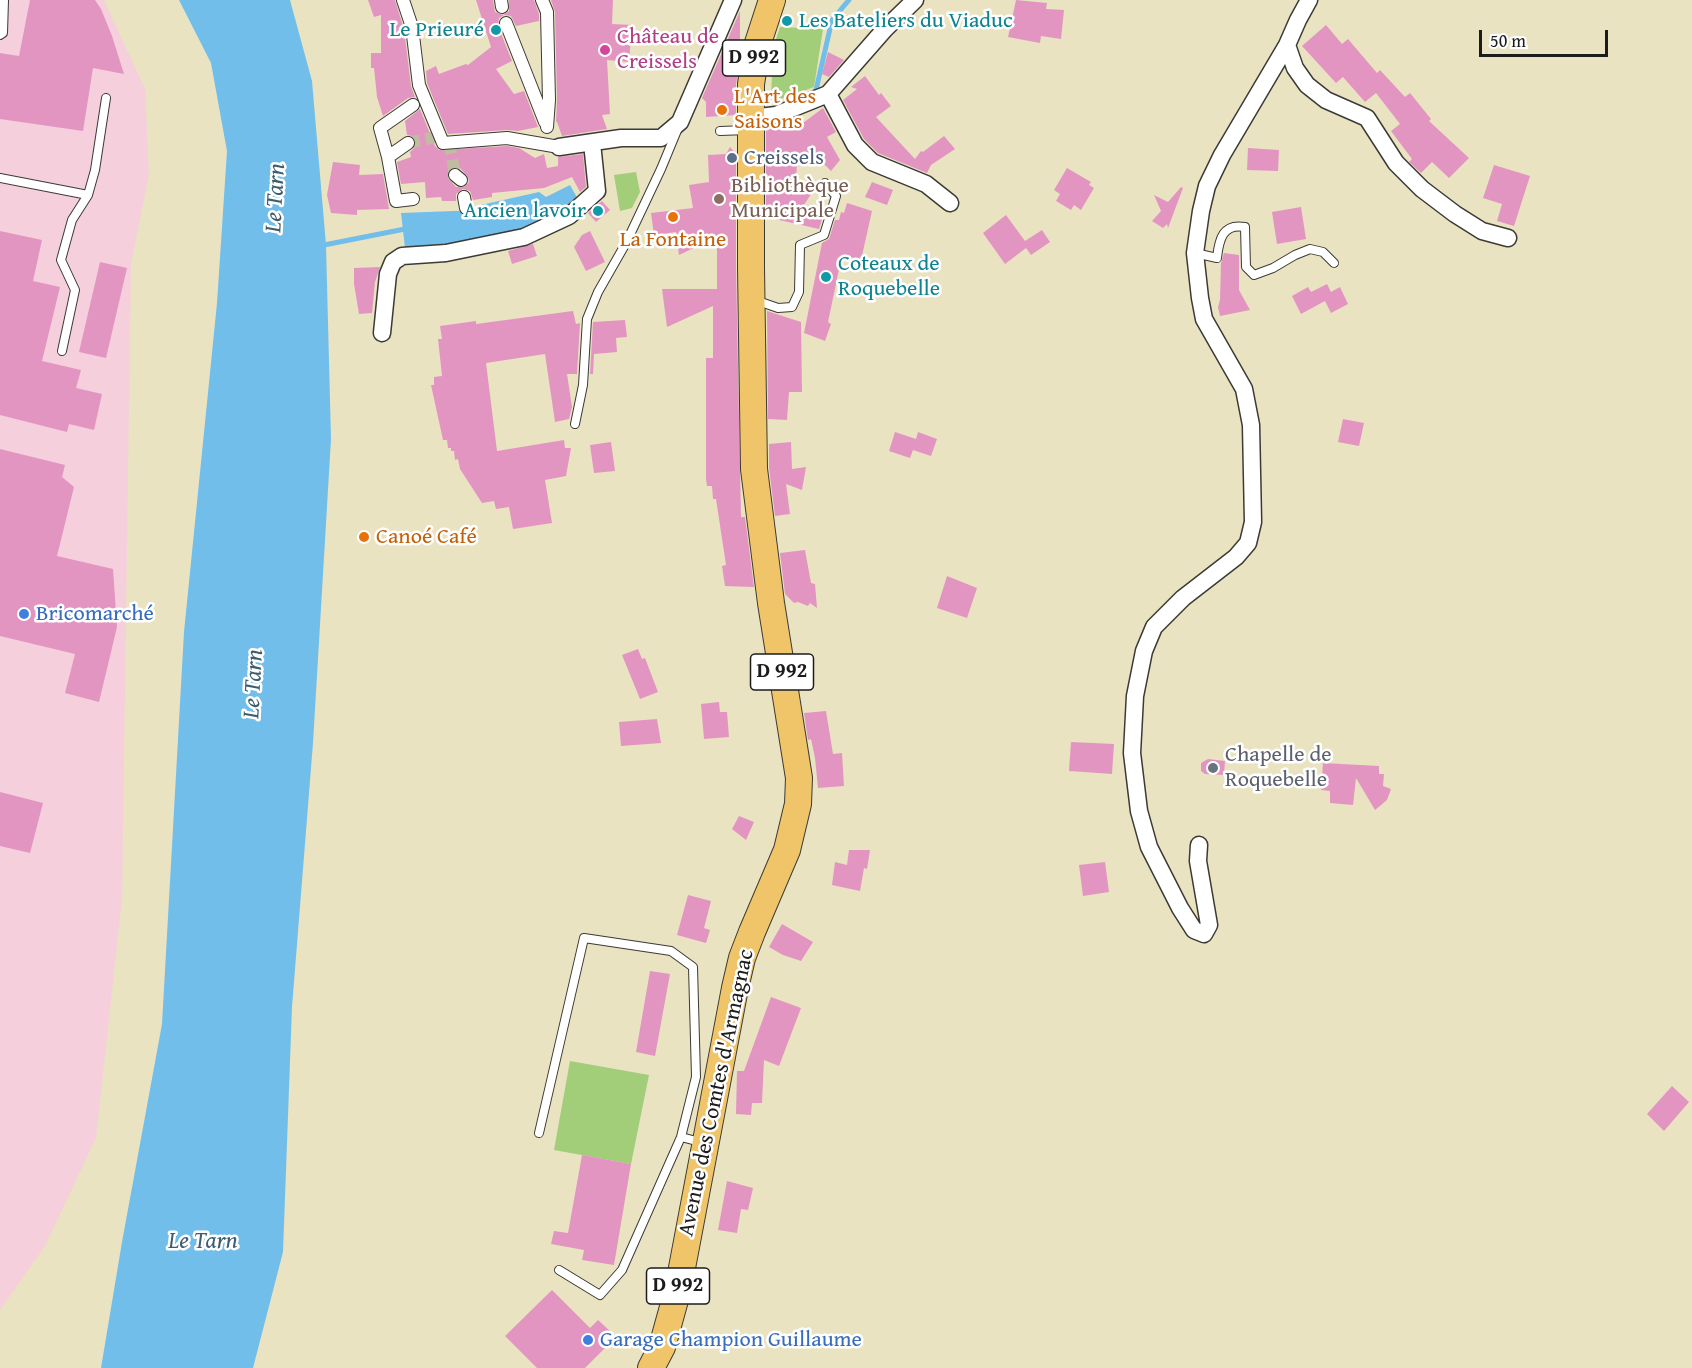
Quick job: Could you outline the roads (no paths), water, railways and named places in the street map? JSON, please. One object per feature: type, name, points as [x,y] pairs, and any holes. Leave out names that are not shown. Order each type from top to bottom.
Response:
[{"type":"main road","name":"Avenue des Comtes d'Armagnac","points":[[651,1368],[662,1347],[678,1290],[693,1140],[727,1024],[742,958],[787,850],[798,804],[797,766],[771,603],[754,469],[751,84],[754,60],[772,0]]},
{"type":"street","points":[[404,0],[412,27],[420,101],[443,143],[507,138],[559,147],[621,138],[661,138],[680,122],[733,0]]},
{"type":"street","points":[[751,124],[828,94],[885,29],[915,0]]},
{"type":"street","points":[[1199,845],[1198,861],[1209,925],[1204,934],[1194,930],[1180,908],[1149,847],[1139,811],[1132,753],[1135,696],[1144,651],[1154,627],[1183,598],[1236,557],[1248,543],[1253,522],[1251,425],[1244,389],[1204,319],[1195,253],[1207,186],[1222,155],[1287,45],[1310,0]]},
{"type":"street","points":[[506,23],[547,127],[549,100],[546,4]]},
{"type":"street","points":[[1287,45],[1295,68],[1307,85],[1326,100],[1367,118],[1396,163],[1422,189],[1482,231],[1508,237]]},
{"type":"street","points":[[828,94],[855,145],[872,162],[926,184],[950,203]]},
{"type":"street","points":[[413,199],[396,201],[380,128],[420,101]]},
{"type":"street","points":[[388,157],[408,143]]},
{"type":"street","points":[[382,333],[388,274],[393,262],[402,256],[446,253],[524,237],[569,216],[597,191],[592,143]]},
{"type":"lane","points":[[0,36],[3,33],[4,0]]},
{"type":"lane","points":[[62,351],[75,290],[61,260],[72,220],[88,195],[95,170],[106,98]]},
{"type":"lane","points":[[575,424],[583,385],[587,319],[598,292],[623,248],[661,169],[680,122]]},
{"type":"lane","points":[[720,131],[751,124]]},
{"type":"lane","points":[[0,178],[88,195]]},
{"type":"lane","points":[[752,298],[778,308],[792,307],[800,292],[800,245],[824,235],[836,196],[825,183]]},
{"type":"lane","points":[[1195,253],[1217,258],[1219,241],[1228,230],[1236,225],[1245,227],[1246,267],[1254,275],[1310,249],[1323,252],[1334,263]]},
{"type":"lane","points":[[539,1133],[584,938],[671,951],[693,967],[696,1077],[693,1140],[622,1270],[600,1294],[559,1270]]},
{"type":"water","name":"Le Tarn","points":[[179,0],[290,0],[312,81],[326,245],[331,439],[313,743],[292,1007],[283,1252],[253,1368],[101,1368],[162,1024],[184,632],[217,303],[227,151],[211,63]]},
{"type":"water","points":[[570,185],[579,201],[531,230],[448,245],[405,248],[401,213],[480,210],[481,205],[539,192],[546,197]]},
{"type":"waterway","points":[[812,93],[816,90],[832,20],[849,0]]},
{"type":"waterway","points":[[319,246],[410,228]]},
{"type":"tunnel","points":[[408,143],[440,136]]},
{"type":"tunnel","points":[[449,142],[455,175]]},
{"type":"place","name":"Les Bateliers du Viaduc","points":[[787,21]]},
{"type":"place","name":"Le Prieuré","points":[[496,30]]},
{"type":"place","name":"Château de Creissels","points":[[605,50]]},
{"type":"place","name":"L'Art des Saisons","points":[[722,110]]},
{"type":"place","name":"Creissels","points":[[732,158]]},
{"type":"place","name":"Bibliothèque Municipale","points":[[719,199]]},
{"type":"place","name":"Ancien lavoir","points":[[598,211]]},
{"type":"place","name":"La Fontaine","points":[[673,217]]},
{"type":"place","name":"Coteaux de Roquebelle","points":[[826,277]]},
{"type":"place","name":"Canoé Café","points":[[364,537]]},
{"type":"place","name":"Bricomarché","points":[[24,614]]},
{"type":"place","name":"Chapelle de Roquebelle","points":[[1213,768]]},
{"type":"place","name":"Garage Champion Guillaume","points":[[588,1340]]}]
